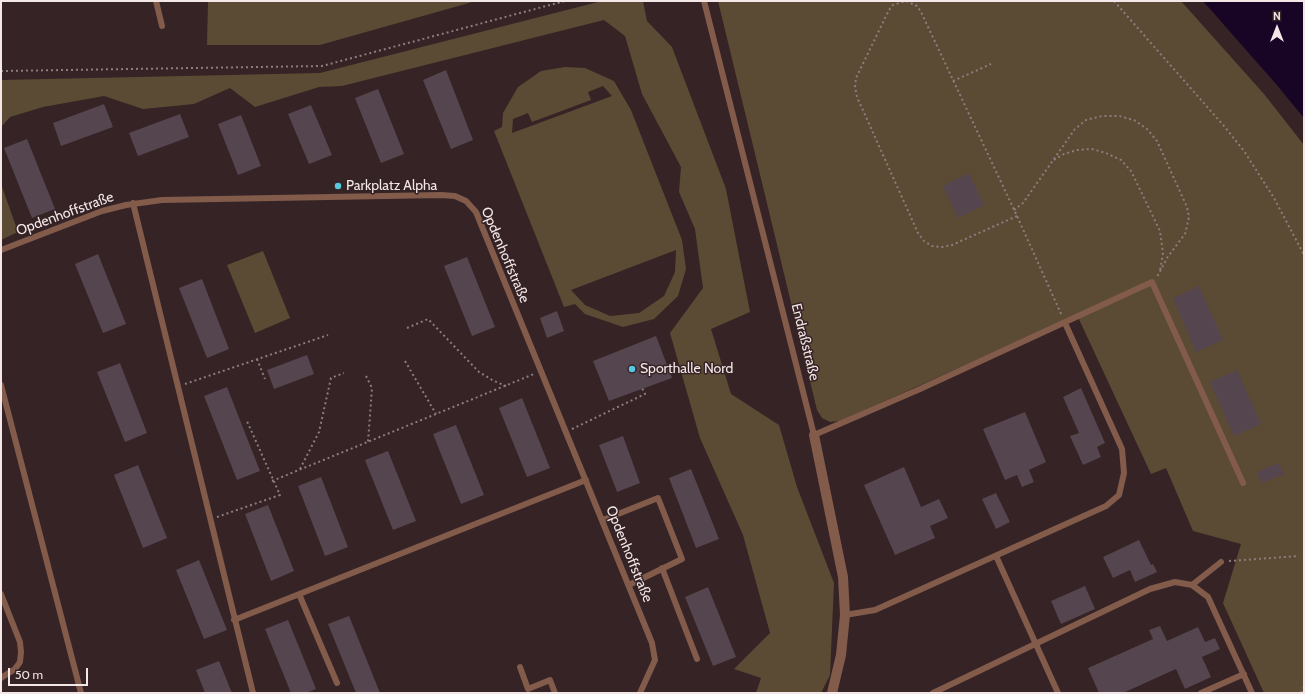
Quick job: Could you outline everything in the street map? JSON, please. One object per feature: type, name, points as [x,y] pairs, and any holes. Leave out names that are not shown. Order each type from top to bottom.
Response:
[{"type":"street","name":"Endraßstraße","points":[[814,435],[843,577],[845,615],[841,655],[832,693]]},
{"type":"lane","points":[[156,1],[162,26]]},
{"type":"lane","name":"Endraßstraße","points":[[704,1],[814,435]]},
{"type":"lane","name":"Opdenhoffstraße","points":[[1,250],[102,211],[133,203],[162,200],[455,196],[466,201],[476,212],[652,643],[655,660],[640,693]]},
{"type":"lane","points":[[133,203],[253,693]]},
{"type":"lane","points":[[814,435],[1065,323],[1152,282],[1243,483]]},
{"type":"lane","points":[[845,615],[875,610],[1106,506],[1119,495],[1124,473],[1122,449],[1065,323]]},
{"type":"lane","points":[[1,385],[82,693]]},
{"type":"lane","points":[[234,620],[586,480]]},
{"type":"lane","points":[[602,520],[658,498],[682,559],[628,585]]},
{"type":"lane","points":[[996,556],[1058,693]]},
{"type":"lane","points":[[1192,585],[1221,562]]},
{"type":"lane","points":[[662,568],[697,659]]},
{"type":"lane","points":[[933,693],[941,691],[1035,643],[1150,589],[1175,582],[1192,585],[1208,596],[1252,693]]},
{"type":"lane","points":[[1,594],[20,642],[21,652],[20,662],[15,669],[1,678]]},
{"type":"lane","points":[[299,594],[337,683]]},
{"type":"lane","points":[[520,667],[528,689],[550,680],[555,693]]},
{"type":"lane","points":[[1201,693],[1244,674]]},
{"type":"path","points":[[1,72],[322,66],[565,1]]},
{"type":"path","points":[[1017,216],[952,245],[942,247],[932,246],[924,241],[915,226],[857,97],[855,87],[856,78],[888,10],[893,5],[906,1],[917,6],[921,12],[1017,216],[1065,323]]},
{"type":"path","points":[[1114,1],[1224,126],[1244,151],[1274,198],[1304,255]]},
{"type":"path","points":[[953,81],[991,64]]},
{"type":"path","points":[[1014,210],[1023,203],[1075,129],[1086,120],[1102,116],[1119,116],[1134,120],[1147,129],[1157,141],[1187,207],[1189,217],[1185,234],[1168,258],[1159,275],[1152,282]]},
{"type":"path","points":[[1050,164],[1064,154],[1085,149],[1106,152],[1121,160],[1131,171],[1160,231],[1163,253],[1159,275]]},
{"type":"path","points":[[407,328],[428,319],[479,372],[506,386]]},
{"type":"path","points":[[177,387],[328,335]]},
{"type":"path","points":[[257,359],[265,380]]},
{"type":"path","points":[[405,361],[436,414]]},
{"type":"path","points":[[272,481],[541,372]]},
{"type":"path","points":[[300,469],[319,432],[331,378],[344,373]]},
{"type":"path","points":[[366,376],[372,388],[368,442]]},
{"type":"path","points":[[566,432],[645,394],[642,388]]},
{"type":"path","points":[[210,519],[224,516],[280,495],[272,481],[246,419]]},
{"type":"path","points":[[1221,562],[1298,556]]},
{"type":"path","points":[[1301,693],[1304,687]]},
{"type":"shaded area","points":[[208,1],[476,1],[320,45],[207,45]]},
{"type":"shaded area","points":[[602,1],[643,1],[647,21],[672,47],[726,189],[750,312],[711,329],[731,394],[779,425],[797,487],[834,583],[830,675],[821,693],[756,693],[761,678],[734,669],[770,633],[743,535],[700,438],[670,333],[703,288],[695,229],[679,192],[681,167],[642,94],[625,36],[604,20],[342,86],[319,87],[255,107],[230,88],[194,104],[143,109],[104,96],[43,107],[10,117],[1,127],[1,80],[320,73]]},
{"type":"shaded area","points":[[718,1],[1181,1],[1264,94],[1304,145],[1304,693],[1264,693],[1223,603],[1241,544],[1193,531],[1166,468],[1151,474],[1077,315],[840,421],[830,422],[822,418],[817,410]]},
{"type":"shaded area","points":[[1203,1],[1304,1],[1304,118],[1276,84]]},
{"type":"shaded area","points":[[565,67],[585,68],[614,81],[631,110],[682,240],[686,269],[678,296],[654,319],[623,327],[585,314],[575,304],[564,307],[494,131],[502,127],[503,113],[518,87],[541,71]],"holes":[[[603,86],[612,96],[512,133],[513,119],[528,113],[532,122],[591,100],[588,92]],[[676,250],[675,272],[664,296],[639,313],[610,316],[585,305],[571,290]]]},
{"type":"shaded area","points":[[1,184],[18,232],[1,240]]},
{"type":"shaded area","points":[[263,251],[290,318],[255,333],[227,265]]},
{"type":"building","points":[[446,70],[473,140],[451,149],[423,80]]},
{"type":"building","points":[[378,89],[404,154],[381,163],[355,98]]},
{"type":"building","points":[[104,104],[113,127],[61,146],[53,123]]},
{"type":"building","points":[[311,105],[332,155],[309,164],[288,114]]},
{"type":"building","points":[[180,114],[189,137],[138,156],[129,133]]},
{"type":"building","points":[[241,115],[261,166],[238,175],[218,124]]},
{"type":"building","points":[[27,139],[55,209],[32,218],[4,148]]},
{"type":"building","points":[[969,173],[984,205],[958,218],[943,186]]},
{"type":"building","points":[[98,254],[126,324],[103,333],[75,264]]},
{"type":"building","points":[[467,257],[495,327],[472,336],[444,266]]},
{"type":"building","points":[[202,279],[229,349],[207,358],[179,288]]},
{"type":"building","points":[[1199,286],[1223,340],[1196,352],[1173,298]]},
{"type":"building","points":[[557,311],[564,331],[547,338],[540,318]]},
{"type":"building","name":"Sporthalle Nord","points":[[656,336],[672,378],[609,401],[593,361]]},
{"type":"building","points":[[307,355],[314,374],[274,389],[267,370]]},
{"type":"building","points":[[120,363],[147,433],[125,442],[97,372]]},
{"type":"building","points":[[1237,370],[1261,424],[1234,436],[1210,382]]},
{"type":"building","points":[[227,387],[260,471],[237,480],[204,396]]},
{"type":"building","points":[[1081,388],[1105,443],[1097,447],[1101,457],[1083,465],[1070,436],[1079,433],[1063,397]]},
{"type":"building","points":[[522,398],[550,468],[527,477],[499,408]]},
{"type":"building","points":[[1025,412],[1046,462],[1029,470],[1034,482],[1022,487],[1017,475],[1005,480],[983,429]]},
{"type":"building","points":[[456,425],[484,495],[461,504],[433,434]]},
{"type":"building","points":[[623,436],[640,483],[617,492],[599,445]]},
{"type":"building","points":[[388,451],[416,521],[393,530],[365,460]]},
{"type":"building","points":[[1279,463],[1284,474],[1262,483],[1257,472]]},
{"type":"building","points":[[138,465],[167,538],[143,548],[114,475]]},
{"type":"building","points":[[904,467],[921,507],[939,499],[948,518],[930,526],[935,538],[895,555],[864,485]]},
{"type":"building","points":[[691,469],[719,539],[696,548],[669,478]]},
{"type":"building","points":[[321,477],[348,547],[325,556],[298,486]]},
{"type":"building","points":[[996,493],[1010,522],[996,529],[982,499]]},
{"type":"building","points":[[268,505],[294,571],[271,581],[245,514]]},
{"type":"building","points":[[1139,540],[1151,565],[1153,564],[1157,572],[1135,582],[1130,570],[1113,578],[1103,557]]},
{"type":"building","points":[[199,560],[227,630],[204,639],[176,570]]},
{"type":"building","points":[[1085,586],[1095,609],[1061,624],[1051,601]]},
{"type":"building","points":[[708,587],[736,657],[713,666],[685,597]]},
{"type":"building","points":[[349,616],[380,693],[356,693],[328,624]]},
{"type":"building","points":[[288,620],[316,689],[306,693],[291,693],[265,629]]},
{"type":"building","points":[[1160,626],[1167,641],[1198,627],[1205,642],[1215,638],[1220,649],[1202,657],[1211,677],[1185,689],[1176,669],[1123,693],[1099,693],[1088,668],[1153,639],[1149,630]]},
{"type":"building","points":[[219,661],[232,693],[205,693],[196,670]]},
{"type":"place","name":"Parkplatz Alpha","points":[[338,186]]},
{"type":"place","name":"Sporthalle Nord","points":[[632,369]]}]
